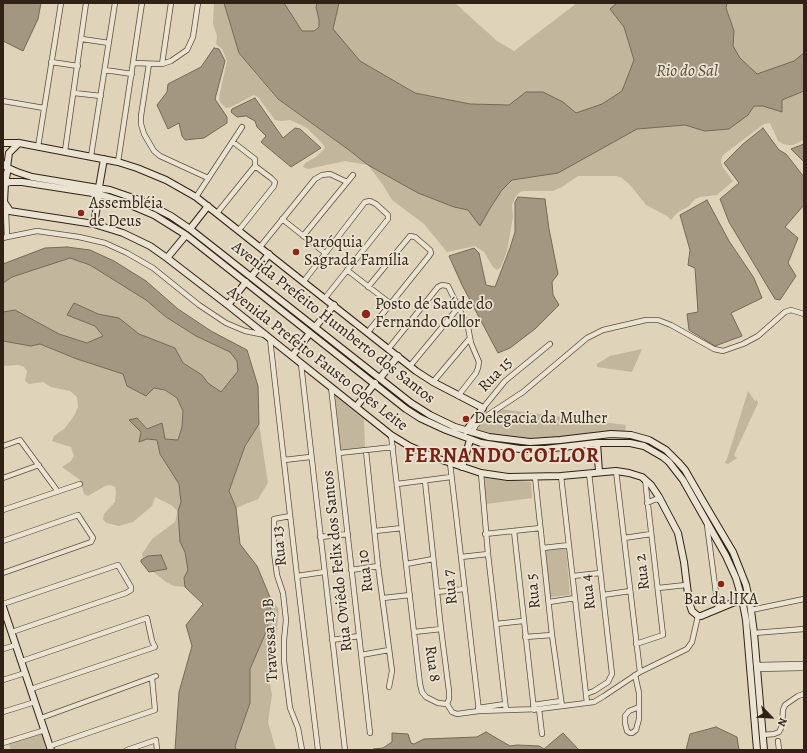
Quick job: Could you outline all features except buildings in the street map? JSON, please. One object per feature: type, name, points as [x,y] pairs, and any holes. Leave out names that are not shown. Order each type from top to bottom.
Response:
[{"type":"street","points":[[38,147],[61,3]]},
{"type":"street","points":[[65,151],[86,3]]},
{"type":"street","points":[[91,156],[115,3]]},
{"type":"street","points":[[118,162],[142,3]]},
{"type":"street","points":[[162,64],[171,3]]},
{"type":"street","points":[[134,63],[162,64],[184,53],[190,46],[193,37],[198,3]]},
{"type":"street","points":[[82,39],[108,42]]},
{"type":"street","points":[[52,62],[78,66]]},
{"type":"street","points":[[149,64],[141,116],[141,124],[144,134],[154,151],[160,156],[208,178]]},
{"type":"street","points":[[105,70],[132,74]]},
{"type":"street","points":[[74,92],[101,96]]},
{"type":"street","points":[[3,101],[44,108]]},
{"type":"street","points":[[196,197],[242,127]]},
{"type":"street","points":[[3,142],[19,143],[118,162],[166,180],[196,197],[208,206],[410,366],[433,382],[483,408]]},
{"type":"street","points":[[217,213],[255,166],[255,159],[233,142]]},
{"type":"street","points":[[19,143],[9,153],[6,166],[4,184],[4,202],[6,210],[5,237],[37,231],[84,238],[104,244],[127,253],[153,268],[199,305],[226,323],[245,331],[267,337]]},
{"type":"street","points":[[99,187],[104,159]]},
{"type":"street","name":"Avenida Prefeito Humberto dos Santos","points":[[6,166],[17,172],[32,176],[99,187],[121,193],[142,201],[171,216],[190,228],[420,409],[491,445],[520,449],[546,449],[597,443],[630,442],[644,446],[660,454],[675,470],[707,521],[733,568],[742,599],[746,620],[764,750]]},
{"type":"street","points":[[239,230],[275,185],[274,180],[255,166]]},
{"type":"street","points":[[260,247],[312,182],[318,177],[325,174],[330,174],[347,182]]},
{"type":"street","points":[[303,236],[353,175]]},
{"type":"street","name":"Avenida Prefeito Humberto dos Santos","points":[[4,184],[22,182],[99,194],[140,208],[154,215],[186,235],[414,415],[435,426],[470,435],[530,442],[611,434],[632,435],[653,442],[666,450],[678,462],[704,503],[733,552],[746,585],[751,610],[757,667],[755,681],[757,750]]},
{"type":"street","points":[[94,224],[99,194]]},
{"type":"street","points":[[304,281],[365,202],[370,201],[386,214],[388,219],[325,298]]},
{"type":"street","points":[[190,228],[208,206]]},
{"type":"street","name":"Avenida Prefeito Fausto Goes Leite","points":[[6,210],[94,224],[130,236],[150,246],[228,305],[391,435],[424,454],[481,473],[508,477],[561,476],[616,471],[629,473],[645,479]]},
{"type":"street","points":[[282,219],[325,253]]},
{"type":"street","points":[[167,258],[186,235]]},
{"type":"street","points":[[368,287],[411,236],[415,237],[430,250],[431,253],[368,332]]},
{"type":"street","points":[[251,277],[269,254]]},
{"type":"street","points":[[347,270],[391,304]]},
{"type":"street","points":[[228,305],[246,282]]},
{"type":"street","points":[[389,348],[439,286],[444,285],[449,287],[469,330],[470,338],[479,362],[479,367],[476,373],[458,396]]},
{"type":"street","points":[[315,327],[334,305]]},
{"type":"street","points":[[410,366],[458,308]]},
{"type":"street","points":[[470,435],[476,425],[485,417],[523,392],[588,338],[603,330],[646,320],[658,320],[714,349],[723,351],[739,346],[758,336],[785,312],[793,310],[804,314]]},
{"type":"street","points":[[292,356],[310,334]]},
{"type":"street","name":"Rua 13","points":[[267,337],[284,460],[296,576],[318,750]]},
{"type":"street","points":[[433,382],[470,338]]},
{"type":"street","name":"Rua 15","points":[[462,467],[470,435],[483,408],[505,381],[550,344]]},
{"type":"street","points":[[380,378],[398,356]]},
{"type":"street","points":[[301,364],[310,457],[345,750]]},
{"type":"street","points":[[356,407],[375,384]]},
{"type":"street","name":"Rua Oviêdo Felix dos Santos","points":[[331,387],[370,733]]},
{"type":"street","points":[[414,415],[420,409]]},
{"type":"street","name":"Rua 8","points":[[391,435],[420,684],[422,692],[432,701],[447,704],[450,691],[441,629],[425,481]]},
{"type":"street","points":[[3,446],[20,440],[56,489],[56,492]]},
{"type":"street","points":[[597,443],[599,472]]},
{"type":"street","points":[[339,453],[392,447]]},
{"type":"street","name":"Rua 10","points":[[366,451],[378,566],[392,671],[389,687]]},
{"type":"street","points":[[284,460],[310,457]]},
{"type":"street","name":"Rua 7","points":[[450,463],[478,710]]},
{"type":"street","points":[[3,478],[39,465]]},
{"type":"street","points":[[616,471],[636,644],[639,693],[639,707],[638,725],[635,731],[630,733],[627,731],[624,723],[625,716],[629,711],[639,707]]},
{"type":"street","points":[[481,473],[485,534],[506,710]]},
{"type":"street","name":"Rua 4","points":[[586,694],[608,682],[611,676],[589,473]]},
{"type":"street","name":"Rua 4","points":[[561,476],[587,703]]},
{"type":"street","points":[[397,484],[451,477]]},
{"type":"street","name":"Rua 5","points":[[535,477],[561,704]]},
{"type":"street","points":[[645,479],[655,490],[674,525],[680,541],[690,607],[693,613],[698,616]]},
{"type":"street","name":"Rua 2","points":[[636,644],[663,635],[645,479]]},
{"type":"street","points":[[3,510],[80,484]]},
{"type":"street","points":[[647,503],[656,499],[661,501]]},
{"type":"street","points":[[698,507],[704,503]]},
{"type":"street","points":[[3,541],[78,515],[94,538],[91,542],[3,573]]},
{"type":"street","name":"Travessa 13 B","points":[[290,516],[274,519],[274,552],[277,575],[283,593],[286,620],[284,661],[289,700],[292,714],[299,731],[302,750]]},
{"type":"street","points":[[707,521],[718,608]]},
{"type":"street","points":[[375,532],[402,528]]},
{"type":"street","points":[[485,534],[540,528]]},
{"type":"street","name":"Rua 5","points":[[514,531],[533,707]]},
{"type":"street","points":[[320,537],[348,534]]},
{"type":"street","points":[[624,538],[651,534]]},
{"type":"street","points":[[542,548],[569,545]]},
{"type":"street","points":[[461,557],[488,554]]},
{"type":"street","points":[[406,564],[433,559]]},
{"type":"street","points":[[12,632],[126,592],[131,590],[131,587],[118,565],[3,606],[4,616],[12,632],[51,748],[155,710],[154,677],[41,718]]},
{"type":"street","points":[[351,570],[378,566]]},
{"type":"street","points":[[296,576],[324,572]]},
{"type":"street","points":[[573,576],[600,573]]},
{"type":"street","points":[[658,588],[686,585]]},
{"type":"street","points":[[437,592],[464,590]]},
{"type":"street","points":[[603,595],[630,591]]},
{"type":"street","points":[[383,598],[410,595]]},
{"type":"street","points":[[549,602],[575,598]]},
{"type":"street","points":[[698,616],[742,599]]},
{"type":"street","points":[[751,610],[804,599]]},
{"type":"street","points":[[478,710],[506,710],[561,704],[587,703],[600,699],[637,673],[684,651],[689,647],[692,642],[698,616]]},
{"type":"street","points":[[22,661],[147,618],[152,641],[155,647],[31,689]]},
{"type":"street","points":[[496,624],[523,621]]},
{"type":"street","points":[[414,632],[441,629]]},
{"type":"street","points":[[754,633],[804,629]]},
{"type":"street","points":[[525,637],[552,635]]},
{"type":"street","points":[[332,640],[359,636]]},
{"type":"street","points":[[3,649],[16,644]]},
{"type":"street","points":[[361,654],[389,650]]},
{"type":"street","points":[[757,667],[801,668],[804,665]]},
{"type":"street","points":[[3,680],[26,673]]},
{"type":"street","points":[[763,735],[775,734],[779,732],[782,726],[783,710],[785,705],[798,696],[804,694]]},
{"type":"street","points":[[3,712],[35,702]]},
{"type":"street","points":[[447,704],[451,711],[455,713],[505,704]]},
{"type":"street","points":[[533,707],[539,709],[561,704]]},
{"type":"street","points":[[539,709],[542,734]]},
{"type":"street","points":[[3,743],[45,730]]},
{"type":"street","points":[[127,750],[156,740],[157,750]]},
{"type":"street","points":[[778,741],[779,750]]},
{"type":"shaded area","points":[[214,3],[224,3],[239,53],[277,99],[368,165],[345,161],[308,169],[303,167],[305,163],[316,157],[325,148],[307,128],[290,120],[275,120],[258,97],[254,95],[231,107],[226,108],[220,102],[219,97],[227,61],[222,49],[216,44],[217,36],[213,24]]},
{"type":"shaded area","points":[[284,3],[317,3],[316,7],[319,27],[314,31],[301,31]]},
{"type":"shaded area","points":[[339,3],[455,3],[497,41],[514,51],[577,3],[804,3],[804,140],[793,145],[783,144],[778,141],[770,123],[764,124],[723,155],[721,160],[722,166],[733,181],[717,195],[695,199],[688,207],[678,212],[671,220],[667,216],[646,205],[631,186],[622,178],[617,176],[578,176],[562,187],[553,191],[520,192],[516,196],[512,205],[513,217],[507,251],[501,267],[497,270],[493,267],[484,252],[475,246],[447,252],[424,224],[392,200],[368,165],[451,100],[415,93],[359,61],[333,29]]},
{"type":"shaded area","points":[[70,258],[90,265],[146,300],[166,317],[196,336],[230,352],[237,361],[238,371],[221,392],[208,383],[202,375],[183,363],[175,348],[139,334],[119,318],[98,314],[74,303],[67,315],[95,326],[103,336],[87,343],[59,334],[15,310],[3,312],[3,283],[12,277]]},
{"type":"shaded area","points":[[3,341],[31,346],[40,344],[77,359],[123,374],[127,386],[165,390],[177,398],[183,411],[182,427],[178,440],[165,439],[141,432],[139,441],[147,439],[157,440],[160,454],[179,484],[181,502],[178,511],[171,505],[155,497],[152,506],[133,522],[119,526],[106,523],[103,519],[104,514],[115,502],[115,487],[110,485],[105,486],[88,496],[84,494],[80,480],[62,467],[71,461],[74,456],[71,447],[52,441],[54,436],[64,429],[74,416],[78,407],[77,397],[70,391],[51,387],[43,382],[29,384],[25,381],[27,371],[24,367],[19,365],[3,366]]},
{"type":"shaded area","points":[[642,349],[632,372],[597,367],[597,364],[610,356]]},
{"type":"shaded area","points":[[748,391],[758,403],[734,455],[737,458],[728,464],[725,463],[725,461],[727,459]]},
{"type":"shaded area","points":[[335,396],[364,419],[365,448],[340,451]]},
{"type":"shaded area","points":[[500,409],[626,425],[625,432],[531,440],[494,436],[471,428]]},
{"type":"shaded area","points":[[259,424],[268,483],[258,499],[236,508],[229,491],[245,446]]},
{"type":"shaded area","points":[[484,478],[531,482],[532,498],[486,504]]},
{"type":"shaded area","points":[[178,511],[180,542],[185,552],[188,570],[184,578],[185,587],[174,586],[166,582],[146,566],[142,554],[152,539],[175,522]]},
{"type":"shaded area","points":[[566,548],[570,595],[550,597],[545,550]]},
{"type":"shaded area","points":[[272,602],[279,609],[275,646],[268,671],[272,695],[268,722],[276,750],[236,750],[235,746],[250,703],[250,669],[267,630]]},
{"type":"shaded area","points":[[42,733],[47,750],[11,750],[8,743]]},
{"type":"water","points":[[3,3],[41,3],[38,19],[23,51],[3,41]]},
{"type":"water","name":"Rio do Sal","points":[[224,3],[284,3],[302,31],[314,31],[319,27],[316,7],[317,3],[339,3],[333,29],[360,61],[415,93],[470,104],[509,105],[526,92],[543,92],[563,102],[576,113],[602,104],[622,91],[634,60],[624,27],[610,9],[617,3],[727,3],[726,8],[734,31],[733,46],[740,58],[757,74],[794,61],[804,53],[804,91],[782,100],[782,112],[763,106],[754,106],[748,115],[729,129],[705,131],[685,125],[637,129],[558,173],[512,180],[502,190],[480,226],[468,210],[454,207],[418,193],[368,165],[278,99],[239,53]]},
{"type":"water","points":[[214,48],[219,49],[225,61],[215,99],[227,117],[227,123],[204,138],[185,140],[182,136],[179,123],[168,129],[157,105],[167,92],[168,84],[201,67]]},
{"type":"water","points":[[255,98],[283,138],[295,128],[300,129],[321,148],[291,167],[261,142],[266,136],[257,127],[255,121],[246,116],[237,117],[231,112],[232,109]]},
{"type":"water","points":[[763,128],[779,150],[786,154],[804,177],[804,205],[785,227],[798,238],[788,263],[796,276],[780,300],[775,299],[729,222],[720,199],[739,183],[724,163],[743,144]]},
{"type":"water","points":[[804,144],[804,162],[791,149]]},
{"type":"water","points":[[518,197],[545,199],[558,274],[552,282],[553,295],[559,305],[535,329],[510,348],[498,353],[462,285],[449,256],[474,248],[479,253],[486,285],[495,287],[515,232],[515,202]]},
{"type":"water","points":[[707,200],[729,241],[754,278],[762,298],[731,313],[742,336],[715,346],[689,330],[687,314],[698,312],[695,268],[688,265],[690,250],[680,215]]},
{"type":"water","points":[[67,247],[90,250],[114,261],[146,281],[178,309],[211,331],[247,350],[258,386],[259,424],[245,446],[229,491],[236,508],[240,544],[257,566],[272,602],[267,630],[250,669],[250,703],[235,746],[236,750],[175,750],[179,692],[192,646],[186,625],[203,604],[185,587],[184,578],[188,570],[185,552],[180,542],[178,511],[181,502],[179,484],[160,454],[157,440],[147,439],[139,442],[141,432],[129,420],[137,418],[147,429],[162,423],[165,439],[178,440],[182,427],[183,411],[177,398],[165,390],[154,388],[146,396],[127,386],[123,374],[77,359],[40,344],[31,346],[3,341],[3,312],[15,310],[59,334],[87,343],[103,336],[95,326],[67,315],[74,303],[98,314],[119,318],[139,334],[175,348],[183,363],[202,375],[208,383],[221,392],[238,371],[237,361],[230,352],[196,336],[166,317],[146,300],[90,265],[70,258],[12,277],[3,283],[3,264],[45,248]]},
{"type":"water","points":[[161,555],[167,569],[149,572],[141,562],[141,560],[148,556]]},
{"type":"water","points":[[716,727],[737,737],[739,750],[686,750],[690,734]]},
{"type":"water","points":[[486,732],[510,746],[539,746],[544,749],[563,733],[579,750],[373,750],[383,748],[392,742],[392,733],[408,734],[411,743],[414,744],[424,739],[477,737]]},
{"type":"place","name":"Assembléia de Deus","points":[[81,213]]},
{"type":"place","name":"Paróquia Sagrada Família","points":[[296,252]]},
{"type":"place","name":"Posto de Saúde do Fernando Collor","points":[[366,314]]},
{"type":"place","name":"Delegacia da Mulher","points":[[466,419]]},
{"type":"place","name":"Bar da lIKA","points":[[721,584]]},
{"type":"district","name":"FERNANDO COLLOR","points":[[502,457]]}]
